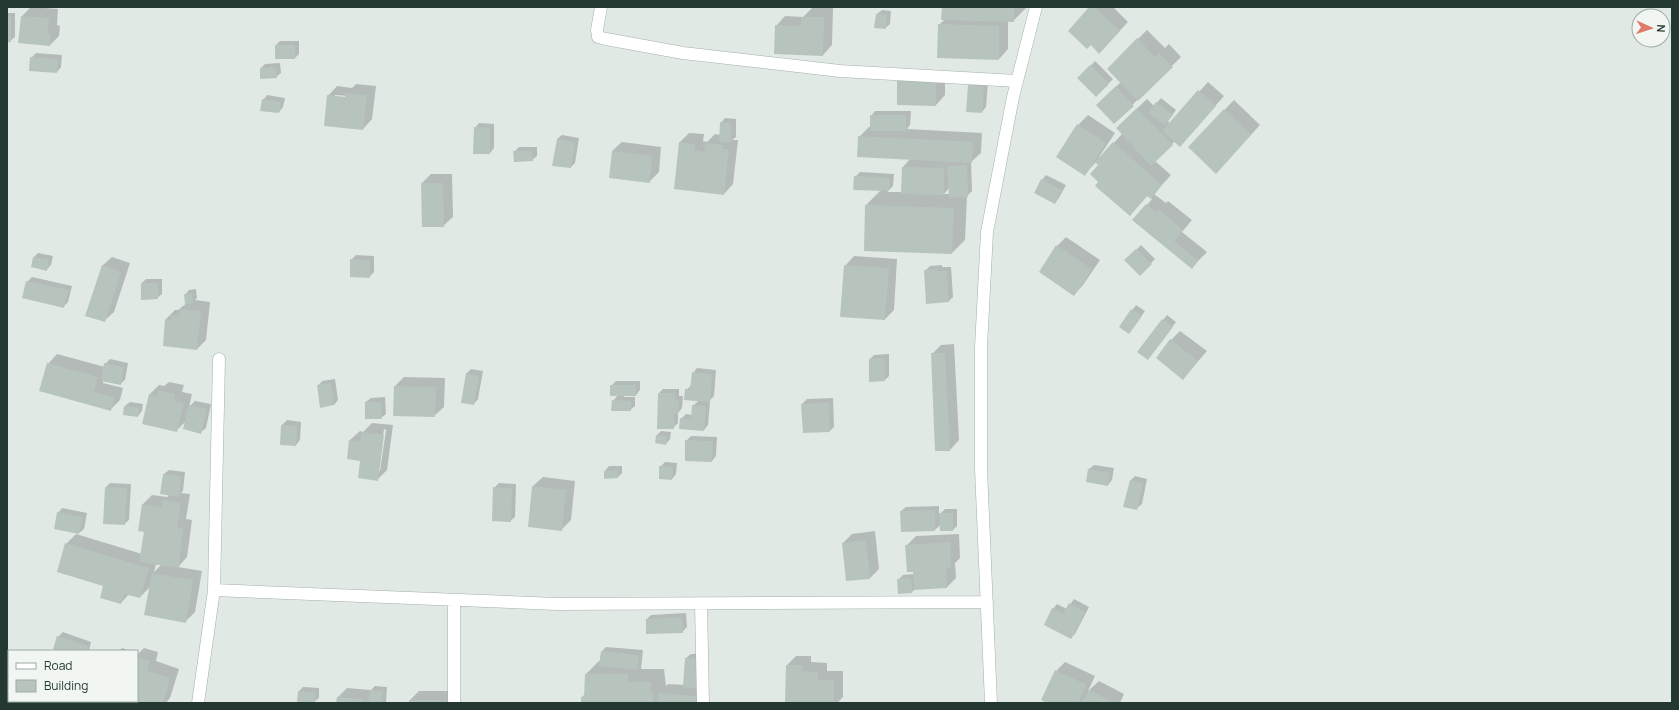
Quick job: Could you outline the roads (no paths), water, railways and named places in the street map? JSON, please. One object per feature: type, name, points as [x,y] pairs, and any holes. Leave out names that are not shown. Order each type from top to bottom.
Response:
[{"type":"street","points":[[601,7],[597,30],[598,37],[675,51],[840,71],[1017,81]]},
{"type":"street","points":[[991,703],[981,468],[981,346],[987,232],[1017,81],[1036,7]]},
{"type":"street","points":[[198,703],[214,590],[219,358]]},
{"type":"street","points":[[214,590],[556,604],[987,602]]},
{"type":"street","points":[[454,600],[454,703]]},
{"type":"street","points":[[701,604],[703,703]]}]
